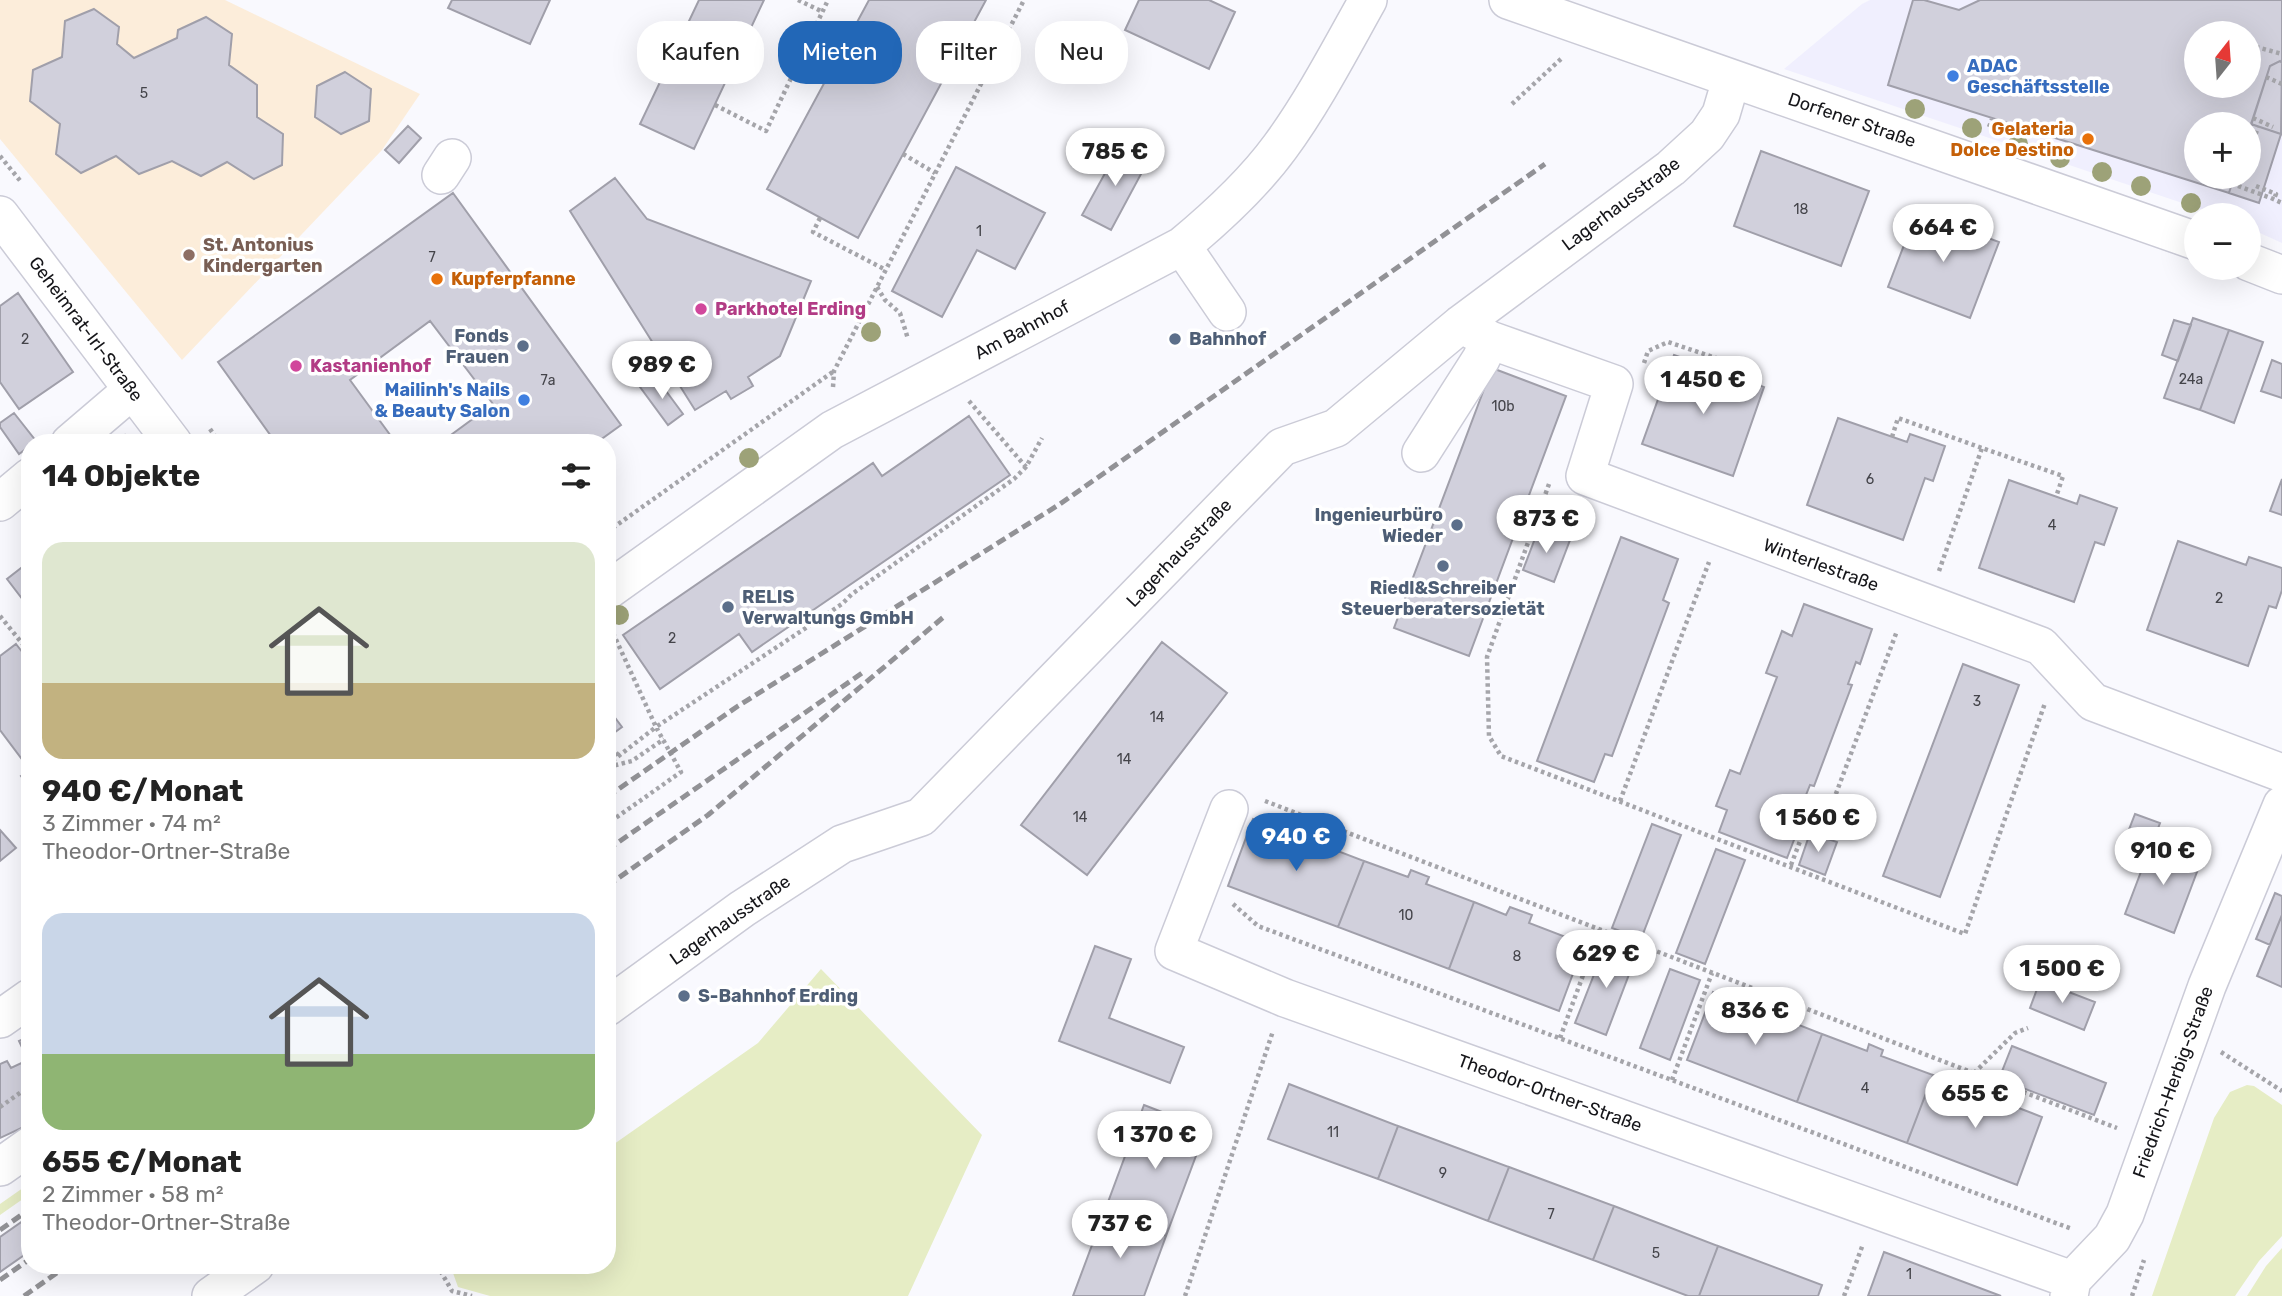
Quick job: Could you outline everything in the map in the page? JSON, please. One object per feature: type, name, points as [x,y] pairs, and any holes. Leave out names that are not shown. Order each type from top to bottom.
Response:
[{"type":"street","name":"Am Bahnhof","points":[[616,585],[832,430],[1182,246],[1208,225],[1279,149],[1311,99],[1367,0]]},
{"type":"street","name":"Dorfener Straße","points":[[1508,0],[2184,237]]},
{"type":"street","name":"Lagerhausstraße","points":[[616,1000],[742,909],[842,845],[921,817],[1282,447],[1336,428],[1476,332],[1707,135],[1721,114],[1731,80]]},
{"type":"street","name":"Geheimrat-Irl-Straße","points":[[0,215],[166,434]]},
{"type":"street","points":[[1182,246],[1227,312]]},
{"type":"street","points":[[2261,267],[2282,275]]},
{"type":"street","points":[[1422,453],[1476,332],[1614,384],[1585,476]]},
{"type":"street","points":[[81,434],[132,390]]},
{"type":"street","name":"Winterlestraße","points":[[1585,476],[2041,646],[2093,702],[2282,773]]},
{"type":"street","points":[[0,502],[21,484]]},
{"type":"street","name":"Theodor-Ortner-Straße","points":[[1242,803],[1174,951],[1285,998],[1877,1210],[2070,1288]]},
{"type":"street","name":"Friedrich-Herbig-Straße","points":[[2070,1288],[2090,1259],[2112,1238],[2124,1214],[2202,999],[2271,859],[2282,805]]},
{"type":"street","points":[[0,1019],[21,1004]]},
{"type":"street","points":[[0,1167],[21,1152]]},
{"type":"street","points":[[211,1296],[242,1274]]},
{"type":"path","points":[[798,0],[822,12]]},
{"type":"path","points":[[715,105],[766,131],[828,0]]},
{"type":"path","points":[[1013,21],[1024,0]]},
{"type":"path","points":[[2261,49],[2282,54]]},
{"type":"path","points":[[1512,104],[1563,57]]},
{"type":"path","points":[[2266,77],[2282,85]]},
{"type":"path","points":[[832,430],[834,371],[980,84]]},
{"type":"path","points":[[1989,127],[1992,119]]},
{"type":"path","points":[[2261,122],[2273,127]]},
{"type":"path","points":[[903,155],[935,173]]},
{"type":"path","points":[[2261,188],[2276,194],[2272,199]]},
{"type":"path","points":[[2246,189],[2282,203]]},
{"type":"path","points":[[820,218],[813,232],[886,270]]},
{"type":"path","points":[[877,287],[885,300],[900,313],[908,339]]},
{"type":"path","points":[[1614,384],[1637,380],[1648,351],[1668,342],[1722,360],[1718,370]]},
{"type":"path","points":[[616,526],[834,371]]},
{"type":"path","points":[[968,400],[1027,467]]},
{"type":"path","points":[[1892,436],[1898,418],[2063,476],[2056,497]]},
{"type":"path","points":[[616,754],[618,757],[656,727],[842,604],[852,594],[1014,479],[1027,467],[1042,438]]},
{"type":"path","points":[[1791,865],[1805,828],[1825,823],[1982,448]]},
{"type":"path","points":[[1585,476],[1552,474],[1486,657],[1489,736],[1501,756],[1791,865],[1965,934],[2058,666]]},
{"type":"path","points":[[1620,801],[1721,528]]},
{"type":"path","points":[[0,616],[21,642]]},
{"type":"path","points":[[616,640],[656,727],[681,772],[616,818]]},
{"type":"path","points":[[616,764],[632,761],[664,740]]},
{"type":"path","points":[[1242,803],[1600,929],[2126,1132]]},
{"type":"path","points":[[1229,901],[1258,926],[2076,1230]]},
{"type":"path","points":[[1559,1038],[1600,929]]},
{"type":"path","points":[[1672,1080],[1712,972]]},
{"type":"path","points":[[1185,1296],[1285,998]]},
{"type":"path","points":[[1974,1073],[2015,1034],[2028,1028]]},
{"type":"path","points":[[2218,1049],[2282,1091]]},
{"type":"path","points":[[0,1107],[21,1092]]},
{"type":"path","points":[[1844,1296],[1877,1210]]},
{"type":"path","points":[[442,1274],[452,1290],[472,1296]]},
{"type":"shaded area","name":"St. Antonius Kindergarten","points":[[0,0],[225,0],[420,94],[382,150],[182,360],[0,139]]},
{"type":"shaded area","points":[[1870,0],[2282,0],[2282,243],[2261,233],[2261,203],[2184,204],[1784,69]]},
{"type":"green space","points":[[821,969],[982,1135],[908,1296],[490,1296],[458,1287],[453,1274],[616,1274],[616,1143],[758,1043]]},
{"type":"green space","points":[[2247,1085],[2254,1086],[2282,1105],[2282,1236],[2259,1261],[2235,1296],[2152,1296],[2214,1118],[2230,1092]]},
{"type":"green space","points":[[21,1189],[21,1200],[0,1215],[0,1204]]},
{"type":"green space","points":[[2282,1248],[2282,1296],[2247,1296],[2266,1266]]},
{"type":"building","points":[[452,0],[550,0],[530,44],[448,8]]},
{"type":"building","points":[[699,0],[764,0],[754,21],[689,21]]},
{"type":"building","points":[[869,0],[986,0],[975,21],[916,21],[916,84],[941,84],[858,238],[767,189],[824,84],[902,84],[902,21],[858,21]]},
{"type":"building","points":[[1139,0],[1209,0],[1235,12],[1209,69],[1128,31],[1128,24]]},
{"type":"building","points":[[1913,0],[1924,0],[1959,10],[1980,0],[2282,0],[2282,63],[2280,61],[2270,66],[2261,94],[2261,21],[2184,21],[2184,98],[2260,98],[2255,112],[2184,112],[2184,179],[1888,85]]},
{"type":"building","points":[[94,9],[119,27],[117,44],[134,58],[177,38],[178,30],[206,17],[232,34],[229,65],[257,85],[257,117],[283,134],[282,165],[254,179],[227,162],[201,176],[172,161],[139,174],[116,156],[81,173],[56,154],[60,124],[30,101],[33,70],[62,57],[65,21]]},
{"type":"building","points":[[2282,62],[2281,134],[2261,127],[2261,112],[2255,112],[2270,66]]},
{"type":"building","points":[[345,72],[371,89],[369,121],[341,134],[315,117],[317,86]]},
{"type":"building","points":[[659,84],[725,84],[694,149],[640,124]]},
{"type":"building","points":[[408,126],[421,138],[399,163],[385,150]]},
{"type":"building","points":[[2261,127],[2281,134],[2259,203],[2229,193],[2230,189],[2261,189]]},
{"type":"building","points":[[1120,146],[1148,161],[1111,230],[1082,215]]},
{"type":"building","points":[[1761,151],[1869,191],[1841,266],[1734,226]]},
{"type":"building","points":[[956,167],[1045,213],[1015,269],[977,250],[942,317],[892,291]]},
{"type":"building","points":[[615,178],[647,219],[811,281],[780,356],[748,377],[753,386],[731,399],[726,391],[695,410],[570,211]]},
{"type":"building","points":[[453,193],[621,425],[608,434],[452,434],[493,404],[430,321],[350,380],[389,434],[270,434],[218,362]]},
{"type":"building","points":[[1917,211],[1999,242],[1970,318],[1888,287]]},
{"type":"building","points":[[18,293],[73,372],[19,409],[0,382],[0,306]]},
{"type":"building","points":[[2193,318],[2229,330],[2200,410],[2164,398]]},
{"type":"building","points":[[2174,320],[2191,325],[2178,361],[2162,355]]},
{"type":"building","points":[[2229,330],[2263,342],[2234,423],[2200,410]]},
{"type":"building","points":[[1674,355],[1764,387],[1733,476],[1642,444]]},
{"type":"building","points":[[2272,360],[2282,364],[2282,398],[2261,391]]},
{"type":"building","points":[[1492,368],[1566,396],[1469,656],[1394,628]]},
{"type":"building","points":[[655,376],[683,414],[668,425],[640,387]]},
{"type":"building","points":[[14,413],[30,434],[21,434],[19,454],[0,427],[0,423]]},
{"type":"building","points":[[969,416],[1010,475],[752,652],[739,634],[660,689],[623,635],[873,463],[882,476]]},
{"type":"building","points":[[1838,418],[1907,442],[1910,434],[1945,446],[1933,481],[1925,478],[1903,540],[1807,505]]},
{"type":"building","points":[[2282,479],[2282,515],[2270,511]]},
{"type":"building","points":[[2009,480],[2077,504],[2080,495],[2117,508],[2104,545],[2095,542],[2074,602],[1979,568]]},
{"type":"building","points":[[1539,528],[1570,540],[1554,582],[1523,570]]},
{"type":"building","points":[[1621,537],[1678,559],[1663,600],[1669,603],[1612,756],[1605,754],[1594,782],[1537,761]]},
{"type":"building","points":[[2178,541],[2246,565],[2249,557],[2282,568],[2282,590],[2276,608],[2269,606],[2248,666],[2147,630]]},
{"type":"building","points":[[21,568],[21,597],[7,579]]},
{"type":"building","points":[[1804,604],[1872,629],[1860,664],[1856,662],[1848,684],[1852,685],[1814,786],[1810,785],[1806,795],[1803,804],[1807,806],[1787,858],[1719,832],[1727,810],[1716,806],[1730,770],[1740,774],[1777,677],[1766,673],[1782,631],[1792,636]]},
{"type":"building","points":[[1162,642],[1227,693],[1087,875],[1021,825]]},
{"type":"building","points":[[16,644],[21,650],[21,758],[0,730],[0,656]]},
{"type":"building","points":[[1963,664],[2019,685],[1940,897],[1883,876]]},
{"type":"building","points":[[616,719],[622,727],[616,731]]},
{"type":"building","points":[[2135,814],[2160,823],[2148,855],[2123,845]]},
{"type":"building","points":[[1253,819],[1309,840],[1312,832],[1329,839],[1327,847],[1364,861],[1338,927],[1228,886]]},
{"type":"building","points":[[1652,824],[1681,835],[1641,939],[1612,928]]},
{"type":"building","points":[[0,830],[16,848],[0,861]]},
{"type":"building","points":[[1810,833],[1837,842],[1825,875],[1799,865]]},
{"type":"building","points":[[2153,840],[2186,852],[2184,859],[2200,864],[2174,933],[2125,914]]},
{"type":"building","points":[[1716,849],[1745,860],[1705,964],[1676,953]]},
{"type":"building","points":[[1364,861],[1408,877],[1411,870],[1429,877],[1426,884],[1474,902],[1449,969],[1338,927]]},
{"type":"building","points":[[2275,893],[2282,896],[2282,915],[2270,945],[2256,939]]},
{"type":"building","points":[[1474,902],[1506,915],[1510,907],[1532,915],[1529,923],[1584,944],[1559,1011],[1449,969]]},
{"type":"building","points":[[2282,915],[2282,987],[2257,976]]},
{"type":"building","points":[[1606,944],[1636,956],[1606,1035],[1575,1023]]},
{"type":"building","points":[[1095,946],[1131,959],[1109,1018],[1184,1047],[1170,1083],[1059,1041]]},
{"type":"building","points":[[1670,969],[1700,980],[1670,1060],[1640,1048]]},
{"type":"building","points":[[2040,981],[2095,1002],[2084,1030],[2030,1008]]},
{"type":"building","points":[[1713,992],[1766,1013],[1769,1006],[1783,1012],[1781,1018],[1822,1034],[1797,1102],[1687,1060]]},
{"type":"building","points":[[1822,1034],[1867,1051],[1869,1044],[1883,1050],[1881,1056],[1933,1075],[1907,1143],[1797,1102]]},
{"type":"building","points":[[2012,1046],[2106,1083],[2094,1115],[1999,1079]]},
{"type":"building","points":[[7,1061],[11,1068],[21,1063],[21,1128],[0,1138],[0,1064]]},
{"type":"building","points":[[1933,1075],[1967,1088],[1969,1082],[1984,1088],[1982,1094],[2042,1117],[2017,1185],[1907,1143]]},
{"type":"building","points":[[1289,1084],[1398,1126],[1378,1179],[1268,1139]]},
{"type":"building","points":[[1144,1105],[1206,1129],[1166,1236],[1104,1213]]},
{"type":"building","points":[[1398,1126],[1509,1167],[1488,1221],[1378,1179]]},
{"type":"building","points":[[1509,1167],[1614,1206],[1593,1260],[1488,1221]]},
{"type":"building","points":[[1614,1206],[1718,1246],[1699,1296],[1688,1296],[1593,1260]]},
{"type":"building","points":[[1104,1213],[1166,1236],[1144,1296],[1073,1296]]},
{"type":"building","points":[[21,1222],[21,1257],[0,1272],[0,1237]]},
{"type":"building","points":[[1718,1246],[1822,1285],[1818,1296],[1699,1296]]},
{"type":"building","points":[[1884,1252],[2001,1296],[1868,1296]]},
{"type":"railway","points":[[616,791],[738,706],[1060,504],[1545,164]]},
{"type":"railway","points":[[616,880],[708,815],[946,615]]},
{"type":"railway","points":[[616,844],[865,671]]},
{"type":"railway","points":[[0,1230],[21,1215]]},
{"type":"railway","points":[[0,1280],[21,1265]]},
{"type":"railway","points":[[24,1296],[55,1274]]},
{"type":"place","name":"ADAC Geschäftsstelle","points":[[1953,76]]},
{"type":"place","name":"Gelateria Dolce Destino","points":[[2088,139]]},
{"type":"place","name":"St. Antonius Kindergarten","points":[[189,255]]},
{"type":"place","name":"Kupferpfanne","points":[[437,279]]},
{"type":"place","name":"Parkhotel Erding","points":[[701,309]]},
{"type":"place","name":"Bahnhof","points":[[1175,339]]},
{"type":"place","name":"Fonds Frauen","points":[[523,346]]},
{"type":"place","name":"Kastanienhof","points":[[296,366]]},
{"type":"place","name":"Mailinh's Nails & Beauty Salon","points":[[524,400]]},
{"type":"place","name":"Ingenieurbüro Wieder","points":[[1457,525]]},
{"type":"place","name":"Riedl&Schreiber Steuerberatersozietät","points":[[1443,566]]},
{"type":"place","name":"RELIS Verwaltungs GmbH","points":[[728,607]]},
{"type":"place","name":"S-Bahnhof Erding","points":[[684,996]]}]
